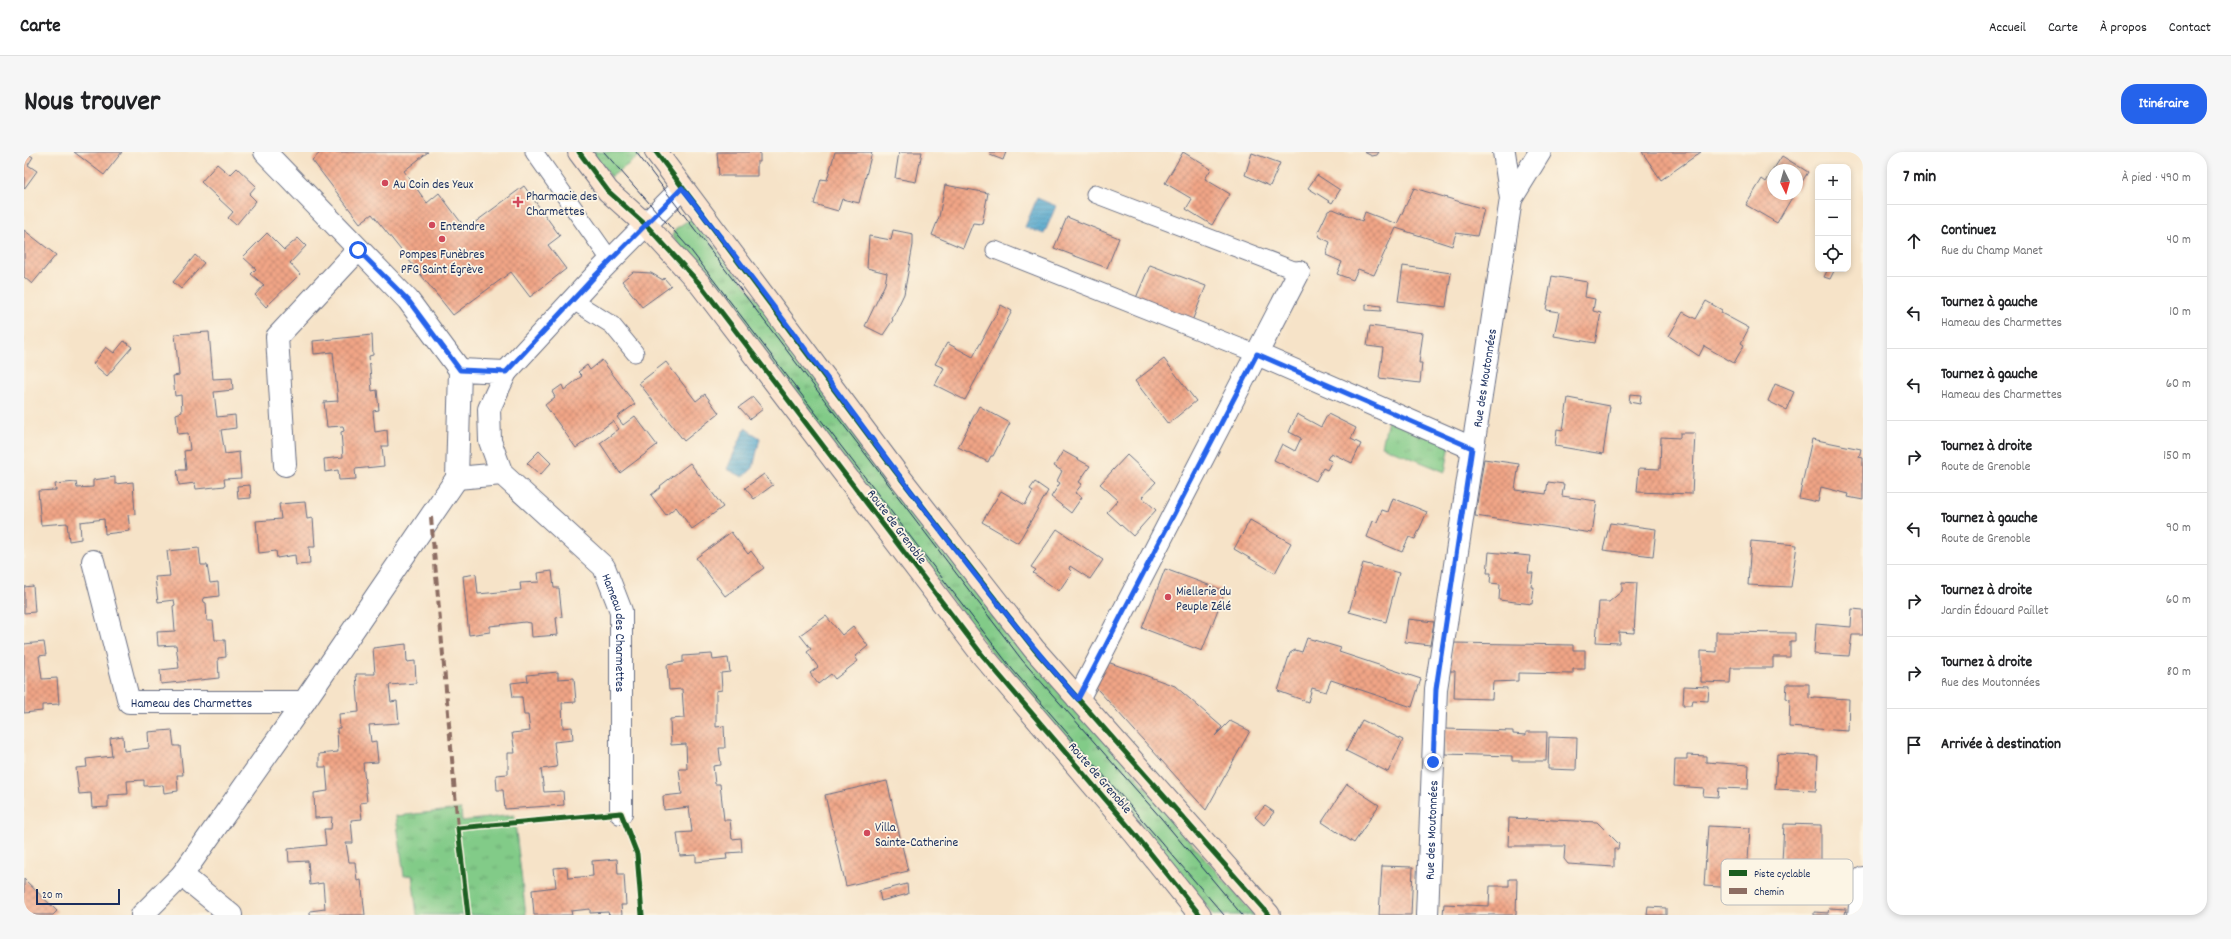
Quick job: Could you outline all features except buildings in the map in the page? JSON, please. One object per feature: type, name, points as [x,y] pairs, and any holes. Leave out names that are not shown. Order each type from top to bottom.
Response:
[{"type":"main road","name":"Route de Grenoble","points":[[579,152],[608,191],[646,225],[700,284],[983,656],[1135,834],[1200,915]]},
{"type":"main road","points":[[656,152],[900,477],[1034,649],[1269,915]]},
{"type":"street","points":[[142,915],[182,875],[304,702],[457,478],[460,370],[408,300],[358,250],[265,152]]},
{"type":"street","name":"Rue des Moutonnées","points":[[1427,915],[1436,689],[1511,199],[1504,152]]},
{"type":"street","points":[[1511,199],[1540,152]]},
{"type":"street","name":"Hameau des Charmettes","points":[[621,813],[620,611],[604,567],[502,474],[490,441],[489,409],[506,372],[572,300],[682,188]]},
{"type":"street","points":[[285,465],[277,337],[358,250]]},
{"type":"street","points":[[1078,699],[1299,272]]},
{"type":"street","points":[[1257,354],[1472,448]]},
{"type":"street","points":[[460,370],[506,372]]},
{"type":"street","points":[[457,478],[502,474]]},
{"type":"street","name":"Hameau des Charmettes","points":[[93,561],[129,702],[304,702]]},
{"type":"street","points":[[182,875],[231,915]]},
{"type":"street","points":[[1859,915],[1863,878]]},
{"type":"lane","points":[[534,152],[611,261]]},
{"type":"lane","points":[[1095,194],[1299,272]]},
{"type":"lane","points":[[995,250],[1257,354]]},
{"type":"lane","points":[[572,300],[612,325],[635,353]]},
{"type":"green space","points":[[592,152],[645,152],[611,177]]},
{"type":"green space","points":[[692,218],[1167,814],[1254,915],[1213,915],[1185,878],[1007,672],[674,239],[672,236],[675,229]]},
{"type":"green space","points":[[1389,416],[1450,445],[1445,472],[1382,446]]},
{"type":"green space","points":[[461,809],[462,821],[514,815],[526,915],[417,915],[412,875],[404,876],[396,816]]},
{"type":"water","points":[[1037,198],[1056,206],[1044,234],[1025,227]]},
{"type":"water","points":[[745,428],[760,438],[753,468],[743,477],[727,469]]},
{"type":"tram line","points":[[604,152],[689,248],[1012,669],[1224,915]]},
{"type":"tram line","points":[[636,152],[1022,660],[1161,818],[1242,915]]},
{"type":"marked path","points":[[431,517],[458,828]]},
{"type":"cycle path","points":[[579,152],[608,191],[646,225],[700,284],[983,656],[1135,834],[1200,915]]},
{"type":"cycle path","points":[[656,152],[895,471],[1034,649],[1269,915]]},
{"type":"cycle path","points":[[468,915],[458,828],[621,813],[637,854],[642,915]]},
{"type":"place","name":"Au Coin des Yeux","points":[[385,183]]},
{"type":"place","name":"Pharmacie des Charmettes","points":[[518,202]]},
{"type":"place","name":"Entendre","points":[[432,225]]},
{"type":"place","name":"Pompes Funèbres PFG Saint Égrève","points":[[442,239]]},
{"type":"place","name":"Miellerie du Peuple Zélé","points":[[1168,597]]},
{"type":"place","name":"Villa Sainte-Catherine","points":[[867,833]]},
{"type":"route","points":[[358,250],[408,300],[460,370],[506,372],[596,275],[682,188],[719,234],[895,471],[1034,649],[1078,699],[1257,354],[1472,448],[1436,689],[1433,762]]}]
